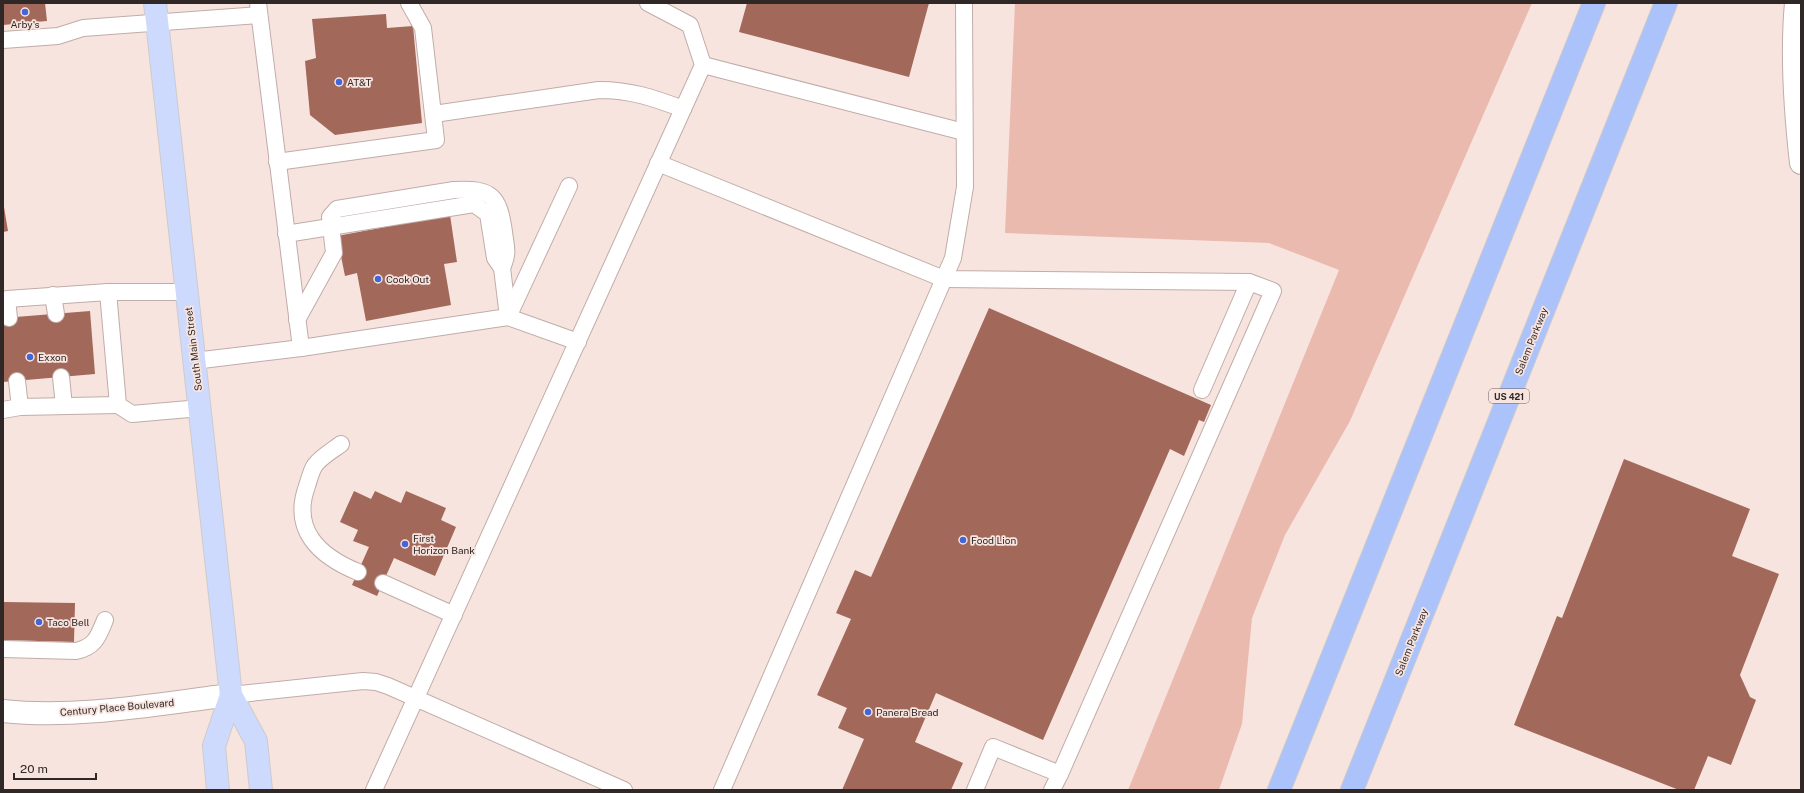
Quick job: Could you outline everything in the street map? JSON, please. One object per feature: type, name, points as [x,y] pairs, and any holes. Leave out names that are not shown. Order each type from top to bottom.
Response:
[{"type":"highway","points":[[1279,790],[1594,3]]},
{"type":"highway","name":"Salem Parkway","points":[[1352,790],[1666,3]]},
{"type":"main road","name":"South Main Street","points":[[156,13],[231,696],[256,741],[261,790]]},
{"type":"main road","name":"South Main Street","points":[[218,790],[214,746],[231,696]]},
{"type":"street","points":[[1796,3],[1793,27],[1795,102],[1801,163]]},
{"type":"street","name":"Century Place Boulevard","points":[[3,711],[53,713],[95,711],[231,696]]},
{"type":"lane","points":[[278,162],[436,140],[423,28],[409,3]]},
{"type":"lane","points":[[374,790],[703,65],[690,25],[648,3]]},
{"type":"lane","points":[[722,790],[953,258],[965,187],[964,3]]},
{"type":"lane","points":[[3,40],[58,36],[83,28],[156,13],[259,9],[301,348]]},
{"type":"lane","points":[[703,65],[964,132]]},
{"type":"lane","points":[[434,114],[599,90],[620,90],[646,96],[683,109]]},
{"type":"lane","points":[[658,163],[944,279],[1249,282],[1273,291],[1052,790]]},
{"type":"lane","points":[[508,317],[569,186]]},
{"type":"lane","points":[[286,234],[474,204],[488,214],[495,258],[502,268],[508,317]]},
{"type":"lane","points":[[297,320],[334,253],[331,227]]},
{"type":"lane","points":[[1202,390],[1249,282]]},
{"type":"lane","points":[[9,318],[7,299],[108,292],[186,292]]},
{"type":"lane","points":[[108,292],[118,405]]},
{"type":"lane","points":[[53,295],[56,314]]},
{"type":"lane","points":[[194,361],[301,348],[508,317],[578,342]]},
{"type":"lane","points":[[61,377],[64,406]]},
{"type":"lane","points":[[17,381],[20,407]]},
{"type":"lane","points":[[3,410],[20,407],[118,405],[132,414],[200,408]]},
{"type":"lane","points":[[341,444],[314,466],[302,499],[305,530],[324,554],[340,564],[358,572]]},
{"type":"lane","points":[[383,583],[454,615]]},
{"type":"lane","points":[[3,649],[76,651],[87,648],[98,638],[105,620]]},
{"type":"lane","points":[[231,696],[363,680],[376,682],[416,698],[624,790]]},
{"type":"lane","points":[[975,790],[994,747],[1060,774]]},
{"type":"shaded area","points":[[1015,3],[1532,3],[1350,421],[1285,535],[1252,618],[1242,724],[1219,790],[1128,790],[1339,270],[1269,243],[1005,233]]},
{"type":"building","name":"Arby's","points":[[3,3],[45,3],[47,21],[3,25]]},
{"type":"building","points":[[747,3],[929,3],[909,77],[739,32]]},
{"type":"building","points":[[386,14],[387,28],[413,26],[422,123],[335,135],[310,115],[305,61],[316,58],[312,19]]},
{"type":"building","points":[[3,201],[8,231],[3,232]]},
{"type":"building","points":[[450,215],[457,262],[444,264],[451,305],[366,321],[357,273],[345,276],[337,236]]},
{"type":"building","points":[[989,308],[1211,405],[1204,422],[1199,420],[1184,456],[1170,449],[1043,740],[936,693],[915,742],[963,763],[951,790],[842,790],[864,739],[838,728],[847,708],[817,695],[851,619],[836,613],[855,570],[871,577]]},
{"type":"building","points":[[90,311],[95,374],[3,382],[3,318]]},
{"type":"building","points":[[1624,459],[1750,509],[1732,556],[1779,574],[1740,675],[1750,697],[1756,700],[1731,765],[1708,756],[1694,790],[1679,790],[1514,725],[1557,616],[1562,618]]},
{"type":"building","name":"First Horizon Bank","points":[[354,491],[371,499],[375,491],[401,503],[406,491],[446,508],[441,520],[456,527],[435,576],[394,558],[377,596],[352,585],[369,547],[353,541],[358,530],[340,522]]},
{"type":"building","name":"Taco Bell","points":[[3,602],[75,603],[74,642],[3,640]]},
{"type":"place","name":"Arby's","points":[[25,12]]},
{"type":"place","name":"AT&T","points":[[339,82]]},
{"type":"place","name":"Cook Out","points":[[378,279]]},
{"type":"place","name":"Exxon","points":[[30,357]]},
{"type":"place","name":"Food Lion","points":[[963,540]]},
{"type":"place","name":"First Horizon Bank","points":[[405,544]]},
{"type":"place","name":"Taco Bell","points":[[39,622]]},
{"type":"place","name":"Panera Bread","points":[[868,712]]}]
